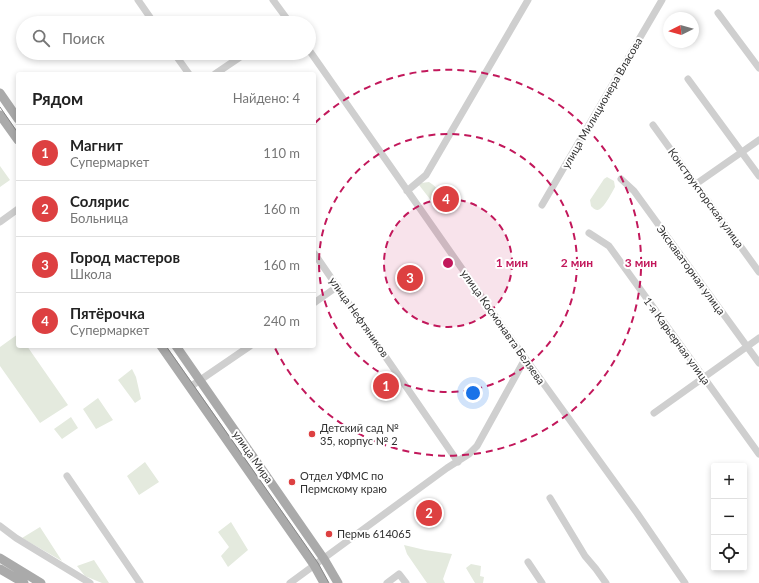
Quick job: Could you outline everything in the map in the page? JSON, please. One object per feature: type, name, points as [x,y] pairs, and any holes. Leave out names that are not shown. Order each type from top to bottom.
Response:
[{"type":"main road","points":[[0,93],[16,116]]},
{"type":"main road","points":[[0,115],[16,137]]},
{"type":"main road","name":"улица Мира","points":[[162,348],[314,565],[324,583]]},
{"type":"main road","name":"улица Мира","points":[[177,348],[324,559],[338,583]]},
{"type":"main road","points":[[0,558],[41,583]]},
{"type":"main road","points":[[0,569],[24,583]]},
{"type":"street","points":[[138,0],[149,16]]},
{"type":"street","points":[[273,0],[285,16]]},
{"type":"street","points":[[407,191],[426,175],[528,0]]},
{"type":"street","name":"улица Милиционера Власова","points":[[542,205],[662,0]]},
{"type":"street","points":[[718,13],[759,68]]},
{"type":"street","points":[[179,60],[188,72]]},
{"type":"street","points":[[218,72],[236,60]]},
{"type":"street","name":"улица Космонавта Беляева","points":[[316,60],[525,359],[631,504],[685,583]]},
{"type":"street","points":[[688,79],[759,176]]},
{"type":"street","name":"Конструкторская улица","points":[[653,125],[759,272]]},
{"type":"street","points":[[696,184],[759,140]]},
{"type":"street","name":"Экскаваторная улица","points":[[620,179],[634,191],[759,363]]},
{"type":"street","points":[[0,222],[16,211]]},
{"type":"street","name":"1-я Карьерная улица","points":[[589,233],[609,246],[759,454]]},
{"type":"street","name":"улица Нефтяников","points":[[316,255],[458,462]]},
{"type":"street","points":[[316,302],[338,286]]},
{"type":"street","points":[[654,413],[759,338]]},
{"type":"street","points":[[190,387],[247,348]]},
{"type":"street","points":[[290,583],[469,454],[477,446],[525,359]]},
{"type":"street","points":[[67,476],[140,583]]},
{"type":"street","points":[[550,498],[585,556],[596,568],[606,583]]},
{"type":"street","points":[[0,526],[16,538],[90,583]]},
{"type":"street","points":[[528,562],[542,583]]},
{"type":"street","points":[[387,583],[399,574],[406,583]]},
{"type":"shaded area","points":[[0,166],[10,180],[0,187]]},
{"type":"shaded area","points":[[607,177],[614,181],[615,187],[602,208],[596,210],[591,206],[590,200],[604,179]]},
{"type":"shaded area","points":[[429,182],[437,191],[437,199],[433,203],[419,185],[421,183]]},
{"type":"shaded area","points":[[16,335],[16,348],[28,348],[68,405],[40,423],[0,366],[0,347]]},
{"type":"shaded area","points":[[132,369],[136,377],[141,399],[135,403],[118,380]]},
{"type":"shaded area","points":[[98,398],[113,420],[96,429],[83,409]]},
{"type":"shaded area","points":[[71,417],[78,428],[62,439],[54,429]]},
{"type":"shaded area","points":[[145,462],[159,482],[139,495],[127,476]]},
{"type":"shaded area","points":[[231,522],[248,550],[228,567],[221,556],[229,547],[218,532]]},
{"type":"shaded area","points":[[40,527],[62,561],[22,538]]},
{"type":"shaded area","points":[[404,545],[452,554],[443,579],[445,583],[427,583],[407,554]]},
{"type":"shaded area","points":[[94,560],[109,583],[102,583],[85,576],[77,566]]},
{"type":"shaded area","points":[[471,564],[481,566],[480,576],[484,577],[483,583],[475,583],[466,568]]},
{"type":"tram line","points":[[0,107],[16,130]]},
{"type":"tram line","points":[[167,348],[318,563],[329,583]]},
{"type":"place","name":"Пятёрочка","points":[[446,199]]},
{"type":"place","name":"Город мастеров","points":[[410,278]]},
{"type":"place","name":"Магнит","points":[[386,386]]},
{"type":"place","name":"Детский сад № 35, корпус № 2","points":[[312,434]]},
{"type":"place","name":"Отдел УФМС по Пермскому краю","points":[[292,482]]},
{"type":"place","name":"Солярис","points":[[429,513]]},
{"type":"place","name":"Пермь 614065","points":[[329,534]]}]
